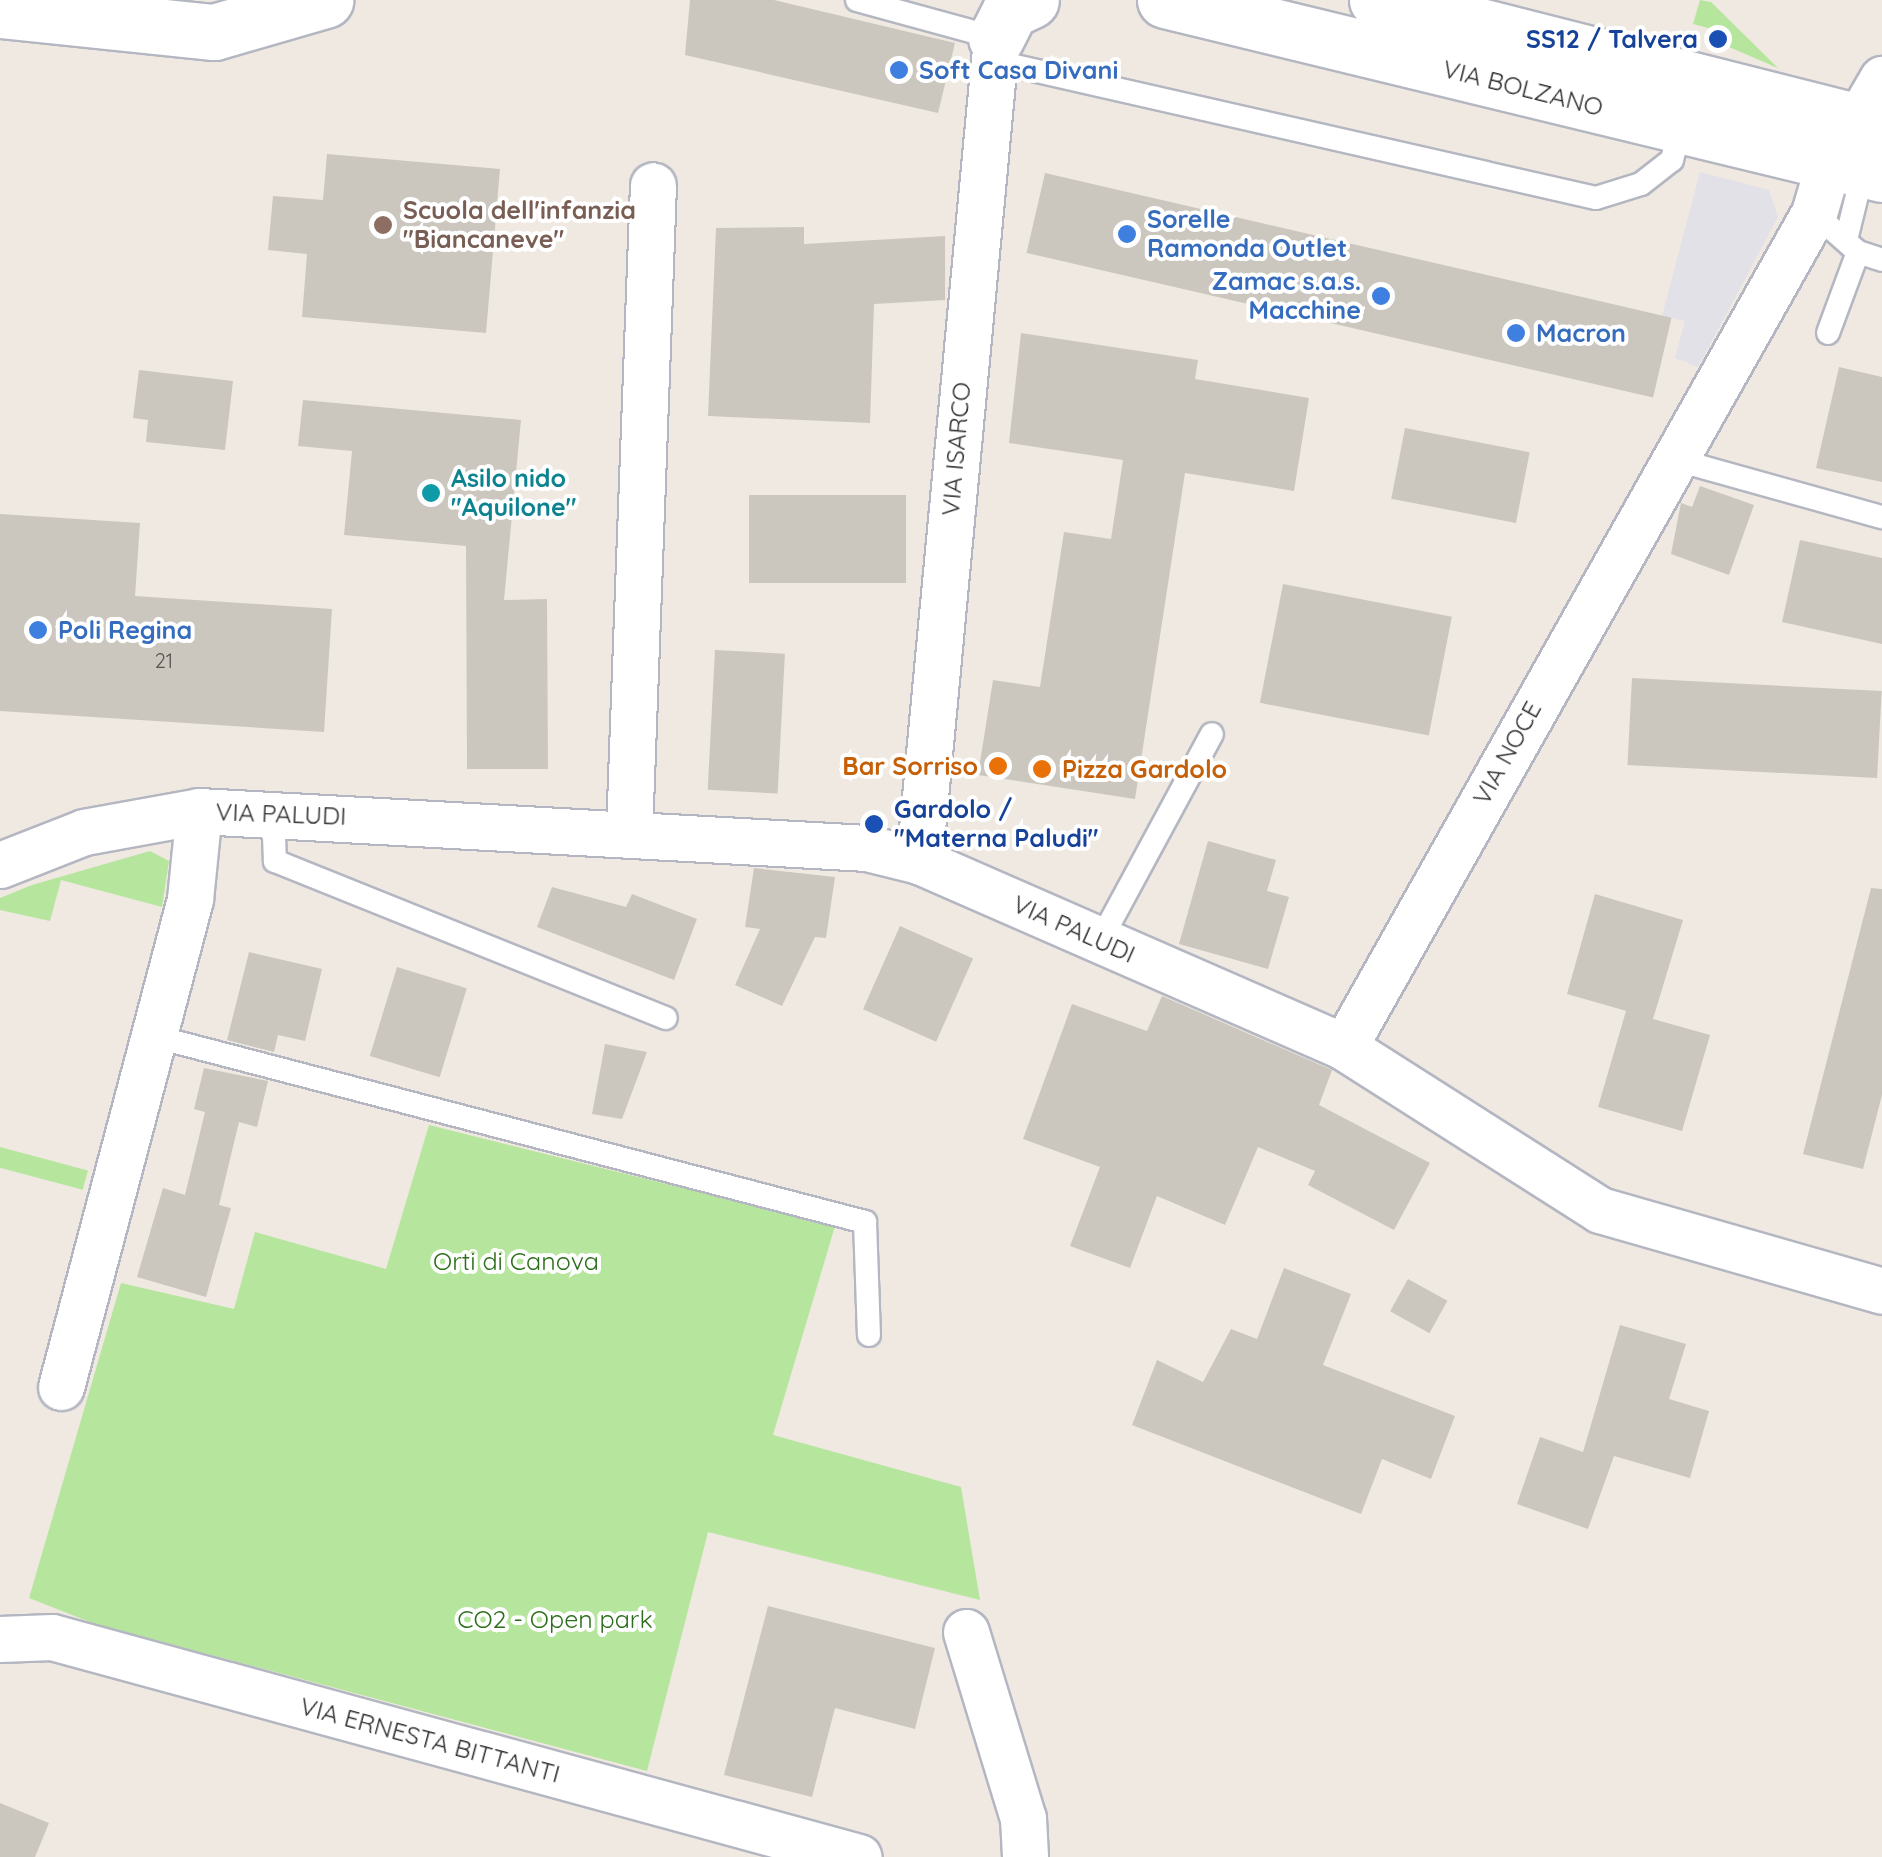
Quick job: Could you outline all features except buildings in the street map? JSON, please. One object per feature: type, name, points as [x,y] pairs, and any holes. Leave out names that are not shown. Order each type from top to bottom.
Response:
[{"type":"main road","points":[[0,10],[214,32],[324,0]]},
{"type":"main road","name":"VIA BOLZANO","points":[[1165,0],[1680,127],[1866,139]]},
{"type":"main road","name":"VIA BOLZANO","points":[[1377,0],[1434,7],[1866,139]]},
{"type":"street","name":"VIA ISARCO","points":[[919,860],[1001,25]]},
{"type":"street","name":"VIA NOCE","points":[[1344,1047],[1670,458],[1839,235],[1866,139]]},
{"type":"street","points":[[629,832],[653,185]]},
{"type":"street","name":"VIA PALUDI","points":[[0,866],[84,832],[199,811],[273,812],[867,848],[919,860],[1344,1047],[1600,1210],[1882,1290]]},
{"type":"street","name":"VIA PALUDI","points":[[61,1386],[190,899],[199,811]]},
{"type":"street","points":[[966,1632],[1023,1818],[1024,1857]]},
{"type":"street","name":"VIA ERNESTA BITTANTI","points":[[0,1639],[52,1637],[859,1857]]},
{"type":"lane","points":[[858,0],[1001,25],[1596,198],[1641,184],[1672,160],[1680,127]]},
{"type":"lane","points":[[1828,333],[1839,235],[1882,260]]},
{"type":"lane","points":[[1670,458],[1882,518]]},
{"type":"lane","points":[[1100,941],[1212,734]]},
{"type":"lane","points":[[273,812],[275,860],[666,1018]]},
{"type":"lane","points":[[153,1036],[865,1222],[869,1335]]},
{"type":"shaded area","points":[[1700,172],[1769,190],[1778,217],[1698,367],[1675,358],[1685,321],[1662,316]]},
{"type":"green space","points":[[1700,0],[1711,2],[1778,68],[1729,47],[1731,34],[1693,24]]},
{"type":"green space","points":[[150,851],[169,861],[162,907],[61,880],[50,921],[0,910],[0,898],[32,885]]},
{"type":"green space","points":[[429,1125],[835,1226],[773,1435],[961,1487],[980,1600],[708,1532],[647,1771],[95,1624],[29,1598],[121,1283],[234,1309],[255,1232],[386,1269]]},
{"type":"green space","points":[[0,1147],[88,1171],[83,1190],[0,1168]]},
{"type":"place","name":"SS12 / Talvera","points":[[1718,39]]},
{"type":"place","name":"Soft Casa Divani","points":[[899,70]]},
{"type":"place","name":"Scuola dell'infanzia \"Biancaneve\"","points":[[383,225]]},
{"type":"place","name":"Sorelle Ramonda Outlet","points":[[1127,234]]},
{"type":"place","name":"Zamac s.a.s. Macchine","points":[[1381,296]]},
{"type":"place","name":"Macron","points":[[1516,333]]},
{"type":"place","name":"Asilo nido \"Aquilone\"","points":[[431,493]]},
{"type":"place","name":"Poli Regina","points":[[38,630]]},
{"type":"place","name":"Bar Sorriso","points":[[998,766]]},
{"type":"place","name":"Pizza Gardolo","points":[[1042,769]]},
{"type":"place","name":"Gardolo / \"Materna Paludi\"","points":[[874,824]]},
{"type":"park label","name":"Orti di Canova","points":[[516,1261]]},
{"type":"park label","name":"CO2 - Open park","points":[[555,1619]]}]
